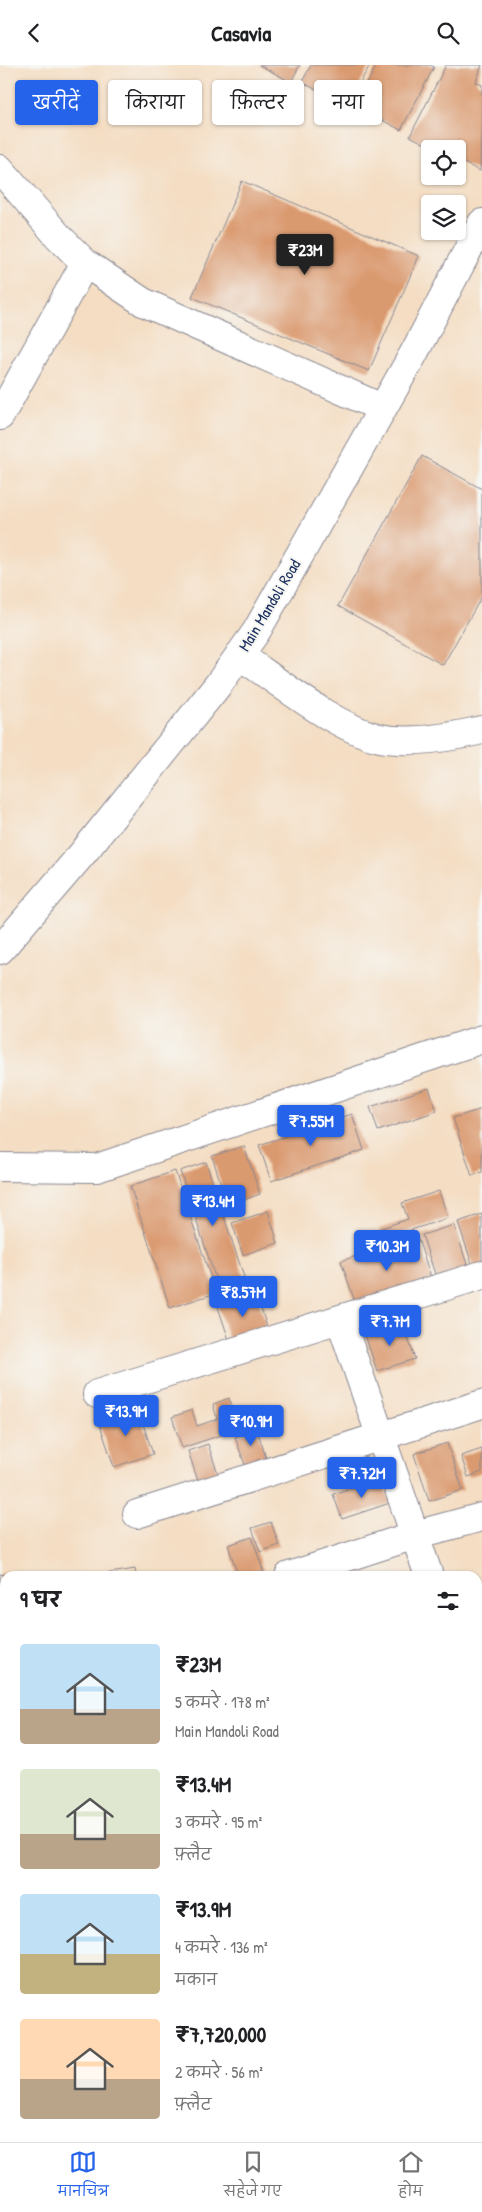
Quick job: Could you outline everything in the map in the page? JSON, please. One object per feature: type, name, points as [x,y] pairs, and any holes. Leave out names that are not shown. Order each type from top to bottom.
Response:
[{"type":"street","points":[[0,169],[58,236],[86,263],[143,302],[382,408]]},
{"type":"street","name":"Main Mandoli Road","points":[[0,949],[89,845],[218,685],[256,632],[450,287],[482,223]]},
{"type":"street","points":[[0,416],[86,263]]},
{"type":"street","points":[[239,655],[343,724],[377,737],[411,740],[459,736],[482,730]]},
{"type":"street","points":[[0,1167],[97,1168],[482,1039]]},
{"type":"street","points":[[97,1394],[482,1275]]},
{"type":"street","points":[[340,1319],[427,1571]]},
{"type":"street","points":[[137,1514],[482,1404]]},
{"type":"street","points":[[304,1571],[415,1535],[482,1517]]},
{"type":"building","points":[[259,65],[300,65],[292,80],[287,80]]},
{"type":"building","points":[[311,65],[370,65],[362,80],[314,80],[314,88],[304,83],[303,80]]},
{"type":"building","points":[[377,65],[430,65],[434,67],[401,130],[382,120],[382,80],[369,80]]},
{"type":"building","points":[[446,65],[482,65],[476,82],[482,85],[480,171],[466,164],[466,140],[421,140],[421,142],[410,136]]},
{"type":"building","points":[[242,181],[419,256],[369,371],[192,297]]},
{"type":"building","points":[[422,456],[482,489],[482,596],[443,665],[338,606]]},
{"type":"building","points":[[429,1088],[437,1111],[378,1131],[370,1107]]},
{"type":"building","points":[[482,1109],[482,1172],[472,1176],[453,1118]]},
{"type":"building","points":[[352,1114],[364,1150],[271,1181],[259,1145]]},
{"type":"building","points":[[244,1146],[260,1194],[228,1206],[212,1156]]},
{"type":"building","points":[[206,1162],[246,1283],[220,1292],[180,1171]]},
{"type":"building","points":[[175,1171],[216,1293],[170,1308],[130,1186]]},
{"type":"building","points":[[439,1191],[448,1218],[383,1239],[379,1229],[408,1219],[402,1203]]},
{"type":"building","points":[[268,1211],[278,1243],[243,1255],[232,1223]]},
{"type":"building","points":[[482,1214],[482,1267],[474,1270],[458,1222]]},
{"type":"building","points":[[454,1225],[469,1270],[437,1280],[422,1235]]},
{"type":"building","points":[[417,1236],[433,1283],[357,1308],[341,1261]]},
{"type":"building","points":[[254,1288],[270,1336],[232,1349],[216,1301]]},
{"type":"building","points":[[403,1323],[415,1359],[377,1371],[365,1335]]},
{"type":"building","points":[[229,1398],[239,1429],[182,1448],[172,1417],[192,1410],[197,1426],[217,1419],[213,1404]]},
{"type":"building","points":[[137,1406],[153,1454],[114,1467],[98,1419]]},
{"type":"building","points":[[257,1429],[266,1458],[245,1465],[235,1437]]},
{"type":"building","points":[[447,1443],[463,1490],[429,1501],[414,1454]]},
{"type":"building","points":[[208,1444],[218,1474],[198,1481],[188,1451]]},
{"type":"building","points":[[482,1449],[482,1472],[468,1477],[461,1456]]},
{"type":"building","points":[[381,1478],[390,1503],[342,1519],[333,1494]]},
{"type":"building","points":[[271,1522],[279,1545],[260,1552],[252,1528]]},
{"type":"building","points":[[252,1537],[263,1571],[236,1571],[228,1545]]}]
